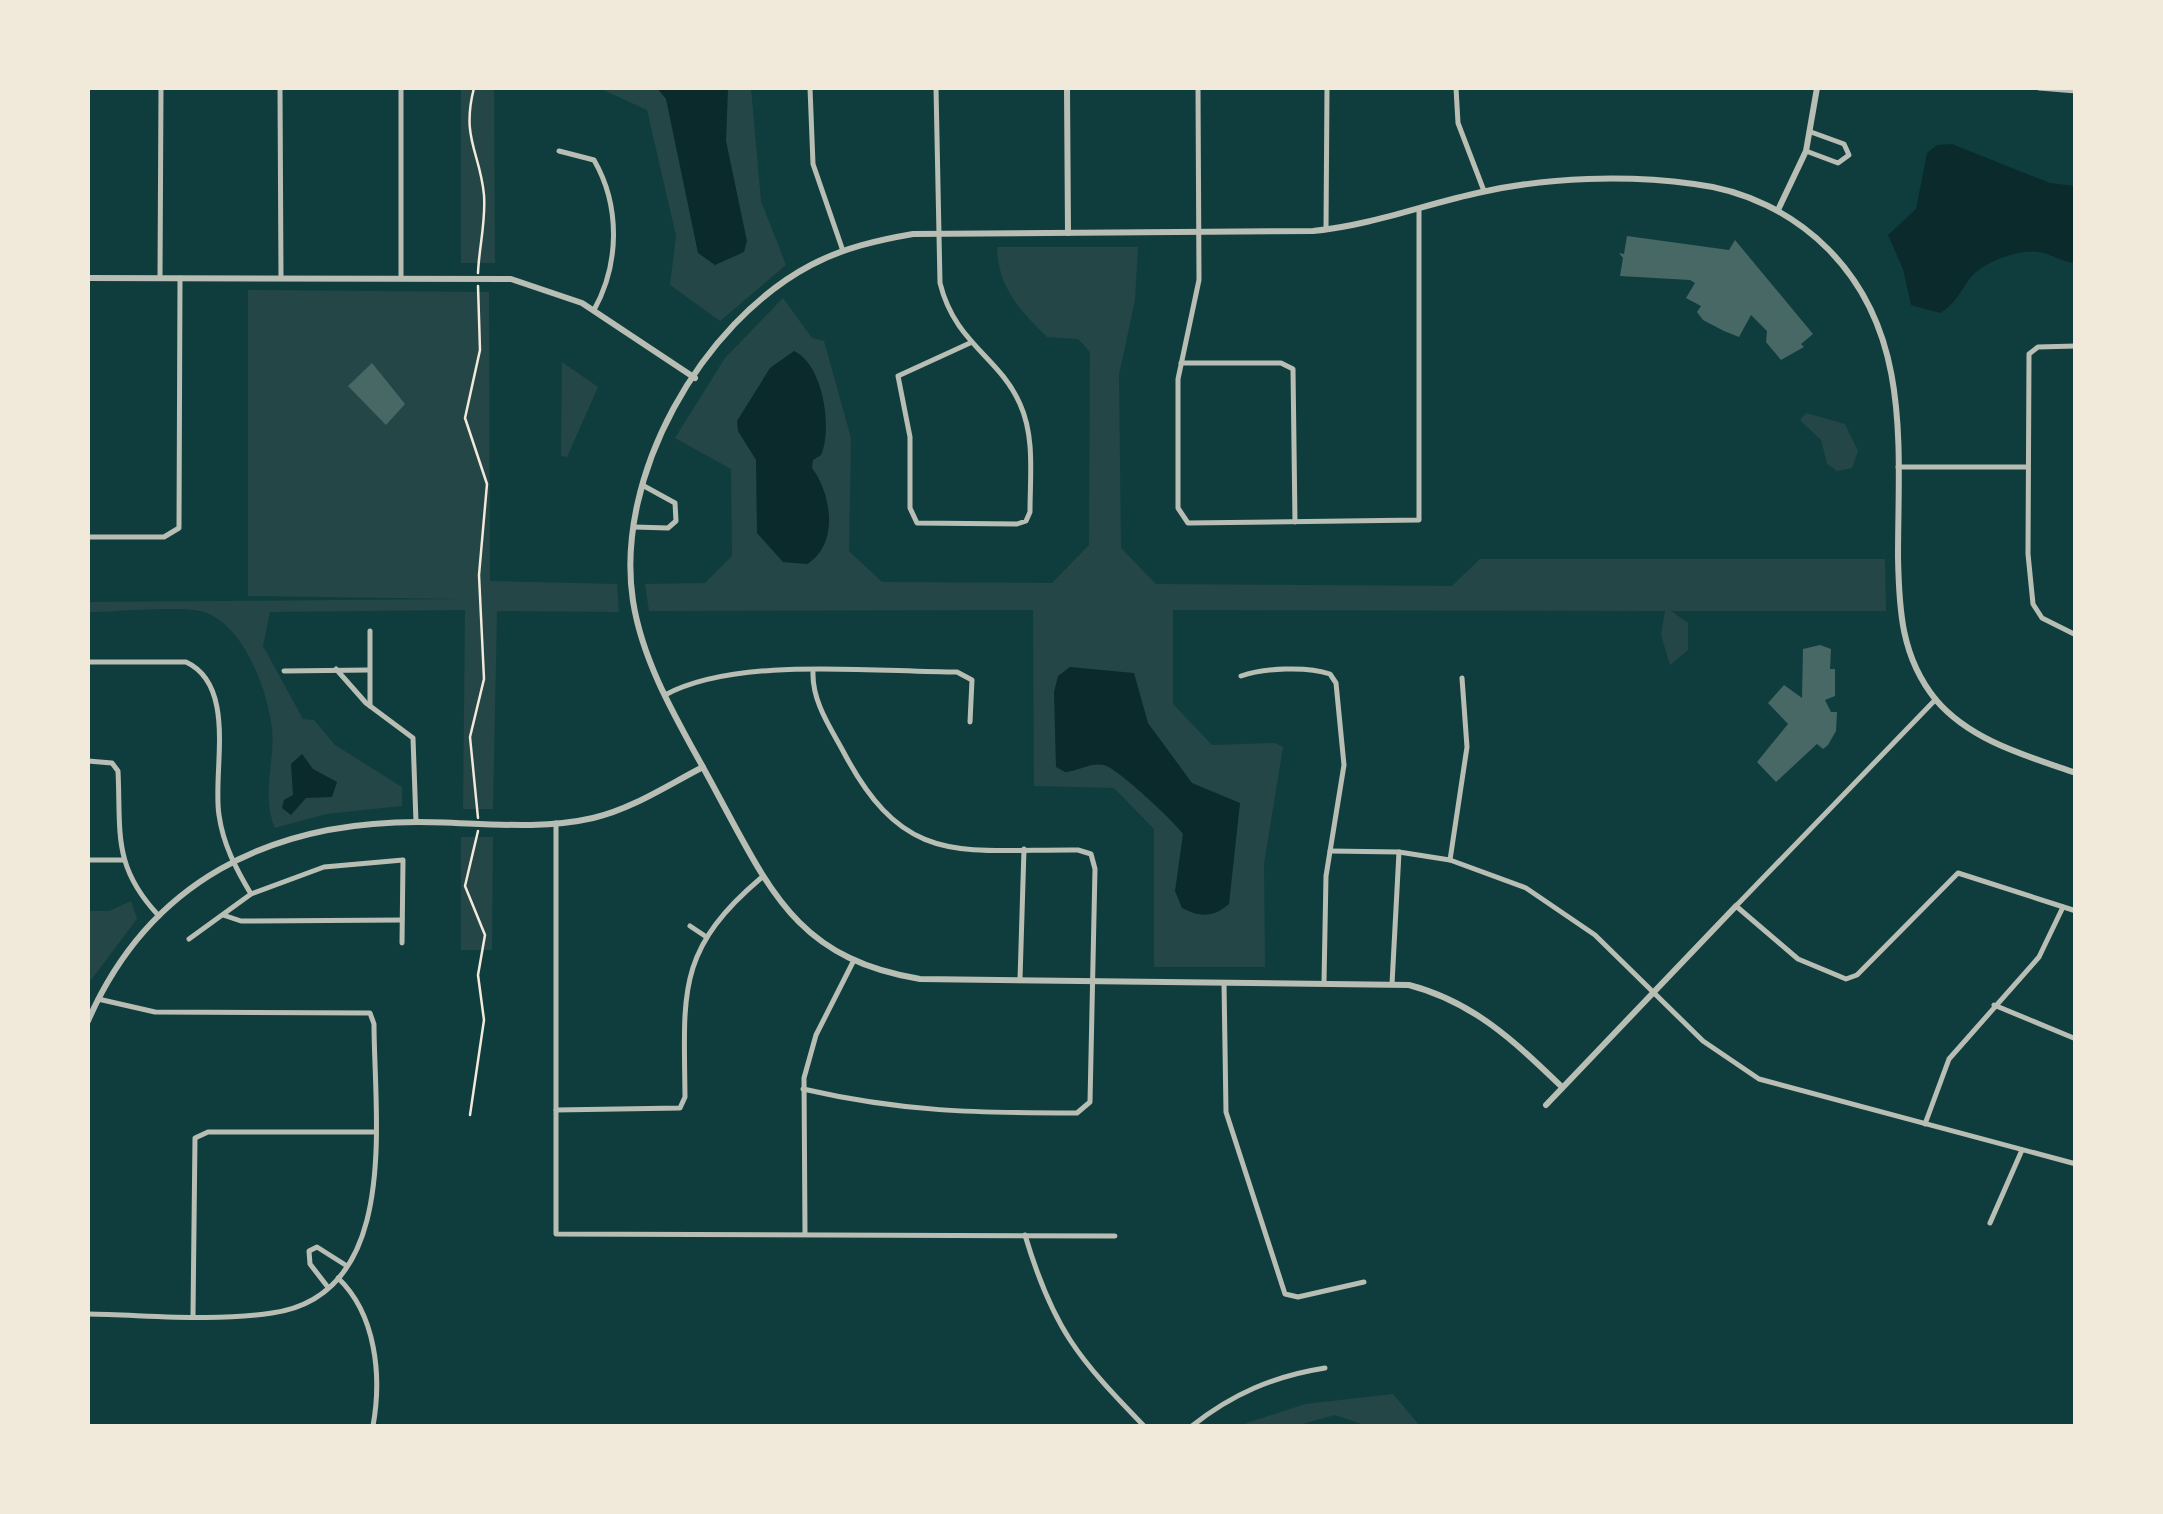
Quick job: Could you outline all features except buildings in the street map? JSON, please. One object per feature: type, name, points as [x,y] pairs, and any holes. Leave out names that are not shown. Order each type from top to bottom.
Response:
[{"type":"street","points":[[160,278],[161,88]]},
{"type":"street","points":[[280,88],[280,278]]},
{"type":"street","points":[[401,278],[402,88]]},
{"type":"street","points":[[810,88],[812,164],[843,251]]},
{"type":"street","points":[[936,88],[936,233],[945,302],[970,343],[1020,404],[1030,451],[1030,512],[1026,520],[916,523],[911,515],[910,437],[898,376],[970,343]]},
{"type":"street","points":[[1067,88],[1068,233]]},
{"type":"street","points":[[1198,88],[1197,298],[1182,363],[1180,517],[1193,524],[1408,524],[1420,516],[1419,210]]},
{"type":"street","points":[[1326,88],[1326,230]]},
{"type":"street","points":[[1456,88],[1458,124],[1484,191]]},
{"type":"street","points":[[1778,210],[1806,151],[1816,88]]},
{"type":"street","points":[[2039,88],[2076,92]]},
{"type":"street","points":[[1806,151],[1838,163],[1849,156],[1844,144],[1811,132]]},
{"type":"street","points":[[559,151],[594,160],[610,210],[612,269],[594,310]]},
{"type":"street","points":[[1562,1087],[1478,1013],[1442,995],[1392,984],[920,979],[854,962],[804,931],[762,878],[665,694],[636,615],[630,566],[632,527],[641,484],[654,446],[730,330],[759,301],[811,265],[884,239],[936,233],[1326,230],[1484,191],[1550,182],[1683,183],[1730,191],[1778,210],[1840,261],[1878,319],[1895,381],[1902,630],[1908,652],[1936,699],[2002,747],[2076,773]]},
{"type":"street","points":[[88,278],[525,281],[594,310],[695,378]]},
{"type":"street","points":[[88,537],[164,537],[179,528],[180,278]]},
{"type":"street","points":[[2076,346],[2038,347],[2028,354],[2027,467],[2032,604],[2042,618],[2076,635]]},
{"type":"street","points":[[1182,363],[1281,363],[1293,369],[1295,523]]},
{"type":"street","points":[[1020,404],[1028,402]]},
{"type":"street","points":[[1898,467],[2027,467]]},
{"type":"street","points":[[632,527],[668,528],[676,522],[675,503],[641,484]]},
{"type":"street","points":[[370,631],[370,706]]},
{"type":"street","points":[[88,662],[180,662],[198,671],[219,722],[218,808],[233,861],[251,894]]},
{"type":"street","points":[[336,669],[370,706],[413,738],[417,746],[416,822]]},
{"type":"street","points":[[284,671],[369,670]]},
{"type":"street","points":[[1241,676],[1318,671],[1334,678],[1344,732],[1344,765],[1330,852],[1324,982]]},
{"type":"street","points":[[802,1089],[922,1112],[1082,1112],[1090,1102],[1093,858],[1078,850],[934,845],[894,823],[870,800],[847,758],[822,710],[814,672]]},
{"type":"street","points":[[665,694],[722,674],[964,674],[972,684],[970,722]]},
{"type":"street","points":[[1450,860],[1466,758],[1462,678]]},
{"type":"street","points":[[1546,1105],[1936,699]]},
{"type":"street","points":[[88,761],[112,763],[118,770],[123,860],[135,888],[159,916]]},
{"type":"street","points":[[88,1021],[128,952],[159,916],[233,861],[308,832],[358,824],[556,822],[609,813],[703,766]]},
{"type":"street","points":[[556,822],[556,1234],[1115,1236]]},
{"type":"street","points":[[1020,979],[1024,849]]},
{"type":"street","points":[[1330,852],[1399,852],[1450,860],[1504,878],[1549,901],[1595,935],[1721,1056],[1759,1079],[2076,1164]]},
{"type":"street","points":[[1392,984],[1399,852]]},
{"type":"street","points":[[88,860],[123,860]]},
{"type":"street","points":[[190,940],[251,894],[324,866],[403,860],[402,943]]},
{"type":"street","points":[[1736,906],[1798,959],[1846,979],[1857,975],[1958,874],[2076,911]]},
{"type":"street","points":[[556,1110],[680,1108],[685,1097],[685,996],[705,936],[727,908],[762,878]]},
{"type":"street","points":[[1926,1124],[1948,1059],[2039,958],[2063,906]]},
{"type":"street","points":[[223,916],[241,922],[402,920]]},
{"type":"street","points":[[690,926],[705,936]]},
{"type":"street","points":[[805,1234],[802,1089],[816,1035],[854,962]]},
{"type":"street","points":[[1224,981],[1226,1112],[1285,1294],[1298,1297],[1364,1282]]},
{"type":"street","points":[[88,1314],[272,1313],[309,1300],[338,1278],[368,1228],[374,1132],[374,1024],[370,1012],[155,1012],[98,999]]},
{"type":"street","points":[[1994,1005],[2076,1038]]},
{"type":"street","points":[[193,1315],[195,1138],[208,1132],[374,1132]]},
{"type":"street","points":[[1990,1224],[2022,1150]]},
{"type":"street","points":[[1025,1236],[1043,1296],[1080,1360],[1144,1426]]},
{"type":"street","points":[[327,1286],[310,1264],[308,1251],[323,1250],[347,1266]]},
{"type":"street","points":[[338,1278],[360,1307],[371,1335],[374,1426]]},
{"type":"street","points":[[1192,1426],[1241,1393],[1286,1374],[1325,1368]]},
{"type":"path","points":[[474,88],[470,146],[484,192],[478,272]]},
{"type":"path","points":[[478,292],[480,350],[465,418],[487,484],[479,590],[484,679],[470,737],[478,818]]},
{"type":"path","points":[[470,1115],[484,1020],[478,975],[484,935],[465,886],[478,828]]},
{"type":"shaded area","points":[[461,88],[494,88],[495,263],[461,263]]},
{"type":"shaded area","points":[[599,88],[751,88],[761,201],[786,265],[720,321],[670,285],[676,236],[647,110]]},
{"type":"shaded area","points":[[657,88],[728,88],[726,141],[747,241],[744,252],[715,265],[698,253],[666,99]]},
{"type":"shaded area","points":[[1952,144],[2050,183],[2075,186],[2075,263],[2038,252],[2011,255],[1977,271],[1954,302],[1940,313],[1911,305],[1903,269],[1888,235],[1916,209],[1927,153],[1937,145]]},
{"type":"shaded area","points":[[997,247],[1138,247],[1135,300],[1119,375],[1121,548],[1156,584],[1452,586],[1480,559],[1885,559],[1886,611],[1671,611],[1688,623],[1688,650],[1670,665],[1661,635],[1665,611],[1173,610],[1173,704],[1212,745],[1275,743],[1283,747],[1264,864],[1265,967],[1154,967],[1154,829],[1114,788],[1034,786],[1033,610],[649,611],[645,584],[705,583],[732,556],[731,469],[675,438],[725,358],[783,298],[812,338],[824,341],[851,438],[849,551],[882,582],[1052,583],[1089,545],[1090,352],[1078,339],[1047,337],[1028,317],[1001,275]]},
{"type":"shaded area","points":[[248,290],[489,292],[490,581],[617,584],[619,612],[497,611],[493,809],[463,809],[465,610],[270,612],[263,646],[303,719],[314,720],[335,745],[402,787],[402,806],[326,814],[275,828],[269,803],[270,714],[252,661],[231,630],[218,619],[194,610],[88,612],[88,602],[461,599],[248,596]]},
{"type":"shaded area","points":[[794,351],[804,358],[818,382],[826,429],[821,455],[813,460],[812,468],[824,491],[828,531],[817,555],[807,564],[783,562],[757,533],[756,460],[738,431],[737,421],[770,368]]},
{"type":"shaded area","points":[[562,362],[598,387],[567,457],[561,456]]},
{"type":"shaded area","points":[[1806,413],[1845,424],[1858,451],[1852,468],[1837,471],[1827,464],[1821,440],[1800,420]]},
{"type":"shaded area","points":[[1070,667],[1134,673],[1148,723],[1192,783],[1240,803],[1229,904],[1223,909],[1206,915],[1182,908],[1175,891],[1183,834],[1133,785],[1104,765],[1065,772],[1056,767],[1054,692],[1058,676]]},
{"type":"shaded area","points":[[302,754],[313,769],[337,782],[332,797],[306,798],[291,815],[282,808],[284,800],[293,795],[291,764]]},
{"type":"shaded area","points":[[461,837],[493,837],[492,950],[461,950]]},
{"type":"shaded area","points":[[131,901],[137,919],[88,984],[88,911],[109,911]]},
{"type":"shaded area","points":[[1393,1394],[1420,1426],[1368,1426],[1335,1415],[1295,1426],[1238,1426],[1305,1404]]}]
